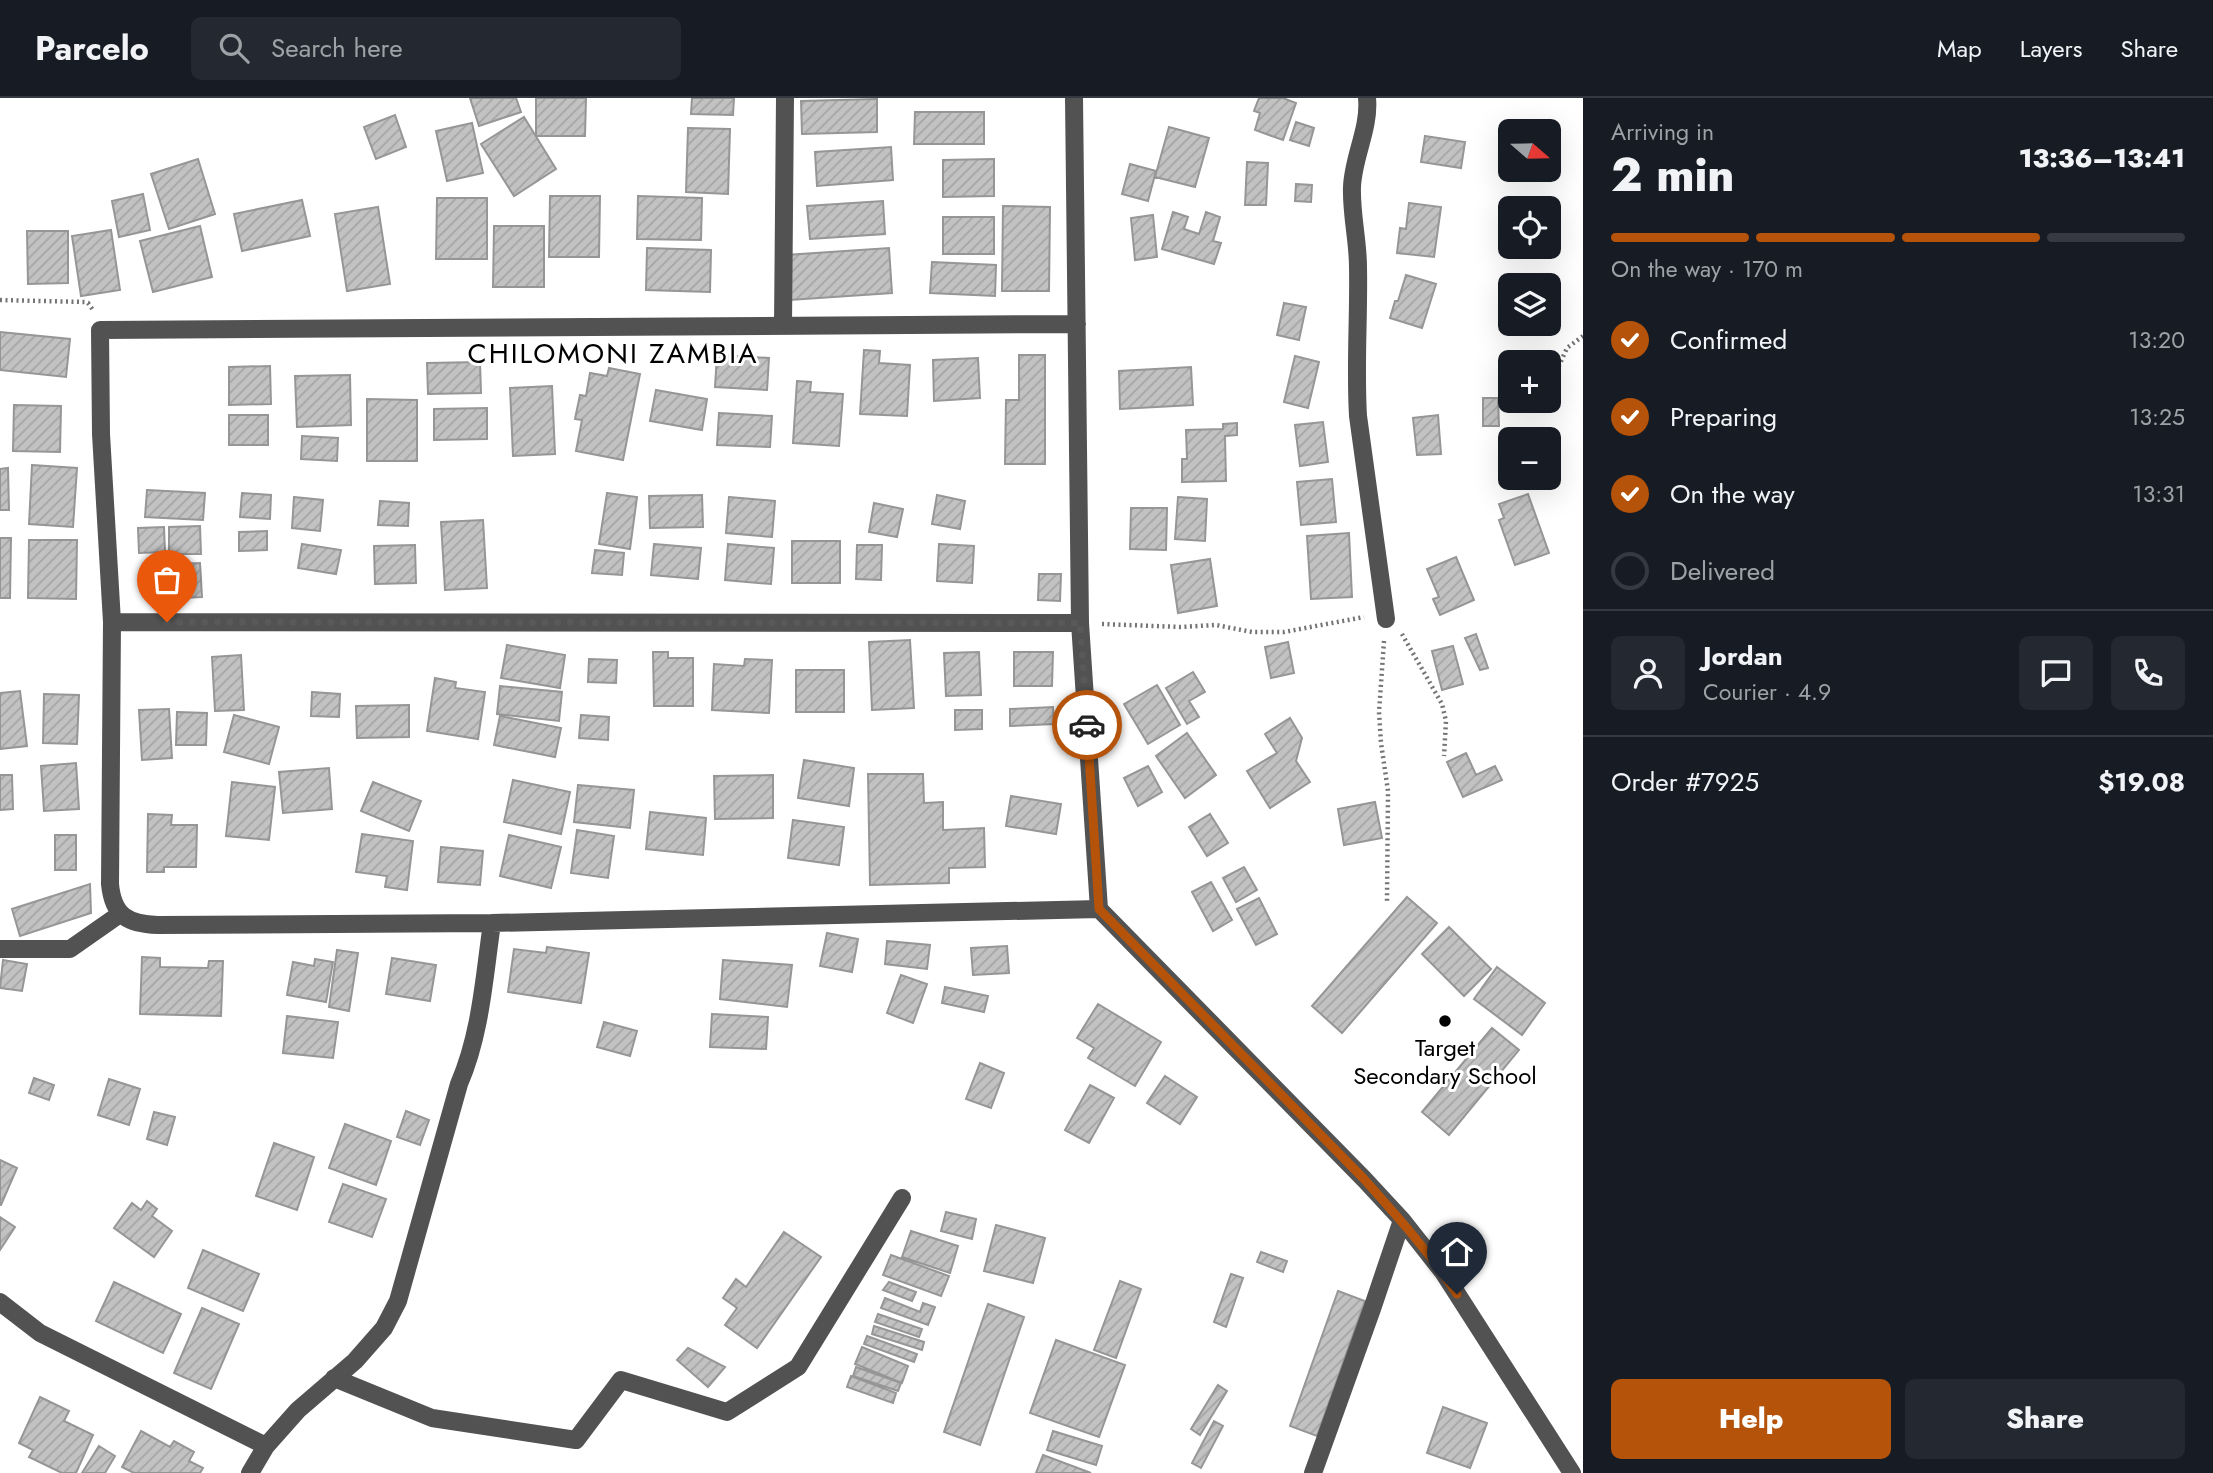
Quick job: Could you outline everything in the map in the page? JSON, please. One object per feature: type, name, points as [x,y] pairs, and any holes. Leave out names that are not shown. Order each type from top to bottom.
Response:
[{"type":"street","points":[[782,326],[785,98]]},
{"type":"street","points":[[1074,98],[1080,623],[1099,909],[1402,1220],[1443,1272],[1572,1473]]},
{"type":"street","points":[[1367,98],[1368,112],[1352,183],[1353,225],[1358,264],[1357,389],[1358,416],[1386,619]]},
{"type":"street","points":[[1077,324],[100,330],[101,434],[112,622],[110,884],[114,906],[121,914],[141,924],[158,925],[492,923],[1099,909]]},
{"type":"street","points":[[112,622],[1080,623]]},
{"type":"street","points":[[0,949],[70,949],[121,914]]},
{"type":"street","points":[[250,1473],[266,1446],[298,1410],[355,1361],[384,1328],[398,1301],[459,1084],[477,1031],[492,923]]},
{"type":"street","points":[[334,1378],[432,1418],[576,1440],[621,1381],[727,1412],[797,1367],[902,1198]]},
{"type":"street","points":[[1313,1473],[1402,1220]]},
{"type":"street","points":[[0,1302],[40,1333],[266,1446]]},
{"type":"path","points":[[0,300],[88,303],[92,306],[100,330]]},
{"type":"path","points":[[1561,361],[1567,348],[1583,336]]},
{"type":"path","points":[[1080,623],[1180,627],[1216,625],[1262,632],[1284,632],[1360,617],[1386,619],[1404,636],[1439,695],[1446,721],[1444,756]]},
{"type":"path","points":[[1386,619],[1379,712],[1388,791],[1387,901]]},
{"type":"building","points":[[470,98],[516,98],[521,112],[479,126]]},
{"type":"building","points":[[536,98],[586,98],[585,136],[536,136]]},
{"type":"building","points":[[692,98],[734,98],[733,115],[691,114]]},
{"type":"building","points":[[1259,98],[1283,98],[1296,103],[1283,140],[1255,130],[1260,113],[1254,111]]},
{"type":"building","points":[[877,99],[877,132],[802,134],[801,101]]},
{"type":"building","points":[[915,112],[984,112],[984,144],[914,144]]},
{"type":"building","points":[[395,115],[406,147],[376,159],[364,127]]},
{"type":"building","points":[[524,117],[556,169],[514,196],[481,144]]},
{"type":"building","points":[[1296,122],[1314,128],[1309,146],[1290,140]]},
{"type":"building","points":[[472,123],[483,173],[447,181],[436,131]]},
{"type":"building","points":[[1169,127],[1209,138],[1195,187],[1155,177]]},
{"type":"building","points":[[688,128],[730,129],[728,194],[686,192]]},
{"type":"building","points":[[1425,136],[1465,142],[1461,168],[1421,162]]},
{"type":"building","points":[[891,147],[893,180],[817,186],[815,152]]},
{"type":"building","points":[[198,159],[215,214],[169,229],[151,174]]},
{"type":"building","points":[[994,159],[994,196],[943,197],[943,160]]},
{"type":"building","points":[[1247,162],[1268,163],[1266,205],[1245,205]]},
{"type":"building","points":[[1130,164],[1156,171],[1148,201],[1122,194]]},
{"type":"building","points":[[1296,184],[1312,185],[1311,202],[1295,201]]},
{"type":"building","points":[[143,194],[150,230],[119,237],[112,201]]},
{"type":"building","points":[[550,196],[600,196],[599,257],[549,257]]},
{"type":"building","points":[[638,196],[702,198],[701,240],[637,239]]},
{"type":"building","points":[[437,198],[487,198],[487,259],[436,259]]},
{"type":"building","points":[[302,200],[310,236],[242,251],[234,214]]},
{"type":"building","points":[[883,201],[885,234],[810,239],[807,206]]},
{"type":"building","points":[[1409,203],[1441,207],[1434,257],[1397,253],[1400,228],[1406,229]]},
{"type":"building","points":[[1003,206],[1050,207],[1049,291],[1002,291]]},
{"type":"building","points":[[378,207],[390,284],[347,291],[335,214]]},
{"type":"building","points":[[1173,212],[1188,217],[1184,229],[1199,234],[1206,212],[1220,217],[1213,241],[1221,243],[1214,264],[1162,249]]},
{"type":"building","points":[[1153,215],[1157,257],[1135,260],[1131,218]]},
{"type":"building","points":[[943,217],[994,217],[994,254],[943,254]]},
{"type":"building","points":[[200,226],[212,277],[153,292],[140,241]]},
{"type":"building","points":[[494,226],[544,226],[544,287],[493,287]]},
{"type":"building","points":[[111,230],[120,290],[81,296],[72,236]]},
{"type":"building","points":[[27,231],[68,231],[68,283],[28,284]]},
{"type":"building","points":[[647,248],[711,250],[710,292],[646,290]]},
{"type":"building","points":[[889,248],[892,293],[790,300],[786,255]]},
{"type":"building","points":[[932,262],[996,265],[995,296],[930,293]]},
{"type":"building","points":[[1406,275],[1436,284],[1422,328],[1390,318]]},
{"type":"building","points":[[1284,303],[1306,307],[1299,340],[1277,335]]},
{"type":"building","points":[[0,332],[70,339],[66,377],[0,370]]},
{"type":"building","points":[[864,350],[880,351],[879,363],[910,365],[907,416],[860,414]]},
{"type":"building","points":[[717,355],[769,358],[767,390],[715,387]]},
{"type":"building","points":[[1019,355],[1045,355],[1045,464],[1005,464],[1006,400],[1019,400]]},
{"type":"building","points":[[1295,356],[1319,362],[1308,408],[1284,402]]},
{"type":"building","points":[[978,358],[980,398],[934,401],[933,360]]},
{"type":"building","points":[[480,362],[481,393],[428,394],[427,363]]},
{"type":"building","points":[[270,366],[271,404],[229,405],[229,367]]},
{"type":"building","points":[[1191,367],[1193,405],[1120,409],[1119,371]]},
{"type":"building","points":[[609,368],[640,374],[623,460],[576,451],[582,420],[575,419],[580,395],[586,396],[590,373],[607,376]]},
{"type":"building","points":[[350,375],[351,425],[297,427],[295,376]]},
{"type":"building","points":[[797,381],[811,382],[810,392],[843,394],[839,446],[793,443]]},
{"type":"building","points":[[552,386],[555,454],[513,456],[510,388]]},
{"type":"building","points":[[656,390],[707,399],[702,430],[650,421]]},
{"type":"building","points":[[1483,398],[1498,398],[1499,426],[1483,426]]},
{"type":"building","points":[[367,399],[417,400],[417,461],[367,461]]},
{"type":"building","points":[[14,405],[61,406],[60,452],[13,451]]},
{"type":"building","points":[[487,408],[487,439],[434,440],[434,409]]},
{"type":"building","points":[[719,413],[772,416],[770,447],[717,445]]},
{"type":"building","points":[[229,415],[268,415],[268,445],[229,445]]},
{"type":"building","points":[[1438,415],[1441,454],[1417,455],[1413,418]]},
{"type":"building","points":[[1323,422],[1328,462],[1300,466],[1295,425]]},
{"type":"building","points":[[1237,423],[1237,435],[1225,436],[1226,481],[1182,482],[1182,459],[1187,459],[1186,430],[1223,429],[1223,424]]},
{"type":"building","points":[[302,436],[338,438],[337,461],[301,459]]},
{"type":"building","points":[[32,465],[77,468],[73,527],[29,524]]},
{"type":"building","points":[[8,468],[9,510],[0,510],[0,469]]},
{"type":"building","points":[[1332,479],[1336,522],[1301,525],[1297,482]]},
{"type":"building","points":[[147,490],[205,493],[203,520],[145,517]]},
{"type":"building","points":[[242,493],[271,495],[270,519],[240,517]]},
{"type":"building","points":[[607,493],[637,497],[630,549],[599,544]]},
{"type":"building","points":[[1528,494],[1549,553],[1515,565],[1499,520],[1504,518],[1499,504]]},
{"type":"building","points":[[702,495],[703,527],[650,528],[649,496]]},
{"type":"building","points":[[937,495],[965,501],[960,529],[932,524]]},
{"type":"building","points":[[294,497],[323,500],[320,531],[292,528]]},
{"type":"building","points":[[729,497],[775,501],[772,537],[726,533]]},
{"type":"building","points":[[1178,497],[1207,499],[1205,541],[1175,539]]},
{"type":"building","points":[[380,501],[409,503],[408,526],[378,525]]},
{"type":"building","points":[[874,503],[903,509],[897,537],[869,532]]},
{"type":"building","points":[[1131,508],[1167,508],[1166,550],[1130,549]]},
{"type":"building","points":[[483,520],[487,588],[445,590],[441,522]]},
{"type":"building","points":[[200,526],[201,554],[169,554],[169,527]]},
{"type":"building","points":[[164,527],[165,552],[139,553],[138,528]]},
{"type":"building","points":[[267,531],[267,550],[239,551],[239,532]]},
{"type":"building","points":[[1349,533],[1352,597],[1311,599],[1307,536]]},
{"type":"building","points":[[0,538],[11,538],[10,598],[0,598]]},
{"type":"building","points":[[29,540],[77,540],[76,599],[28,598]]},
{"type":"building","points":[[792,541],[840,541],[840,583],[792,583]]},
{"type":"building","points":[[302,544],[341,550],[336,574],[298,568]]},
{"type":"building","points":[[654,544],[701,548],[698,579],[651,575]]},
{"type":"building","points":[[728,544],[774,548],[771,584],[725,580]]},
{"type":"building","points":[[939,544],[974,546],[972,583],[937,581]]},
{"type":"building","points":[[415,545],[416,583],[375,584],[374,546]]},
{"type":"building","points":[[857,545],[882,545],[881,580],[856,579]]},
{"type":"building","points":[[595,550],[624,553],[622,575],[592,573]]},
{"type":"building","points":[[1456,557],[1474,600],[1440,615],[1433,599],[1439,597],[1427,569]]},
{"type":"building","points":[[1210,559],[1217,606],[1178,613],[1171,565]]},
{"type":"building","points":[[200,563],[202,597],[181,598],[179,564]]},
{"type":"building","points":[[1039,574],[1061,574],[1060,601],[1038,600]]},
{"type":"building","points":[[1476,634],[1488,668],[1480,670],[1465,638]]},
{"type":"building","points":[[910,640],[914,708],[872,710],[869,642]]},
{"type":"building","points":[[1288,642],[1294,673],[1271,678],[1265,647]]},
{"type":"building","points":[[507,645],[565,655],[560,688],[501,678]]},
{"type":"building","points":[[1453,646],[1463,684],[1442,690],[1432,651]]},
{"type":"building","points":[[653,652],[668,652],[668,658],[693,658],[693,706],[654,706]]},
{"type":"building","points":[[979,652],[981,695],[946,696],[944,653]]},
{"type":"building","points":[[1014,652],[1053,652],[1052,686],[1014,686]]},
{"type":"building","points":[[241,655],[244,710],[215,711],[212,657]]},
{"type":"building","points":[[589,659],[617,660],[616,683],[588,682]]},
{"type":"building","points":[[745,659],[772,660],[769,713],[712,710],[714,664],[744,666]]},
{"type":"building","points":[[796,670],[844,670],[844,712],[796,712]]},
{"type":"building","points":[[1193,672],[1205,692],[1189,701],[1199,717],[1187,724],[1166,688]]},
{"type":"building","points":[[435,678],[456,682],[455,688],[485,692],[478,739],[427,731]]},
{"type":"building","points":[[1157,685],[1180,725],[1148,744],[1124,704]]},
{"type":"building","points":[[500,686],[562,692],[559,721],[497,714]]},
{"type":"building","points":[[20,691],[27,746],[0,749],[0,693]]},
{"type":"building","points":[[312,692],[340,694],[339,717],[311,716]]},
{"type":"building","points":[[44,694],[79,695],[77,744],[43,743]]},
{"type":"building","points":[[409,705],[409,737],[357,738],[356,706]]},
{"type":"building","points":[[1053,707],[1054,724],[1010,726],[1010,709]]},
{"type":"building","points":[[169,709],[172,758],[142,760],[139,710]]},
{"type":"building","points":[[955,710],[982,710],[982,729],[955,730]]},
{"type":"building","points":[[177,712],[207,713],[206,745],[176,745]]},
{"type":"building","points":[[234,715],[279,727],[269,764],[224,752]]},
{"type":"building","points":[[581,715],[609,717],[608,740],[579,738]]},
{"type":"building","points":[[500,716],[561,728],[555,757],[494,745]]},
{"type":"building","points":[[1290,718],[1302,738],[1296,761],[1310,782],[1270,808],[1247,771],[1277,753],[1265,734]]},
{"type":"building","points":[[1187,733],[1216,775],[1185,798],[1156,756]]},
{"type":"building","points":[[1466,753],[1476,775],[1495,766],[1502,780],[1463,797],[1447,762]]},
{"type":"building","points":[[804,760],[854,768],[849,806],[798,798]]},
{"type":"building","points":[[76,763],[79,809],[44,811],[41,766]]},
{"type":"building","points":[[1148,766],[1162,792],[1138,806],[1124,778]]},
{"type":"building","points":[[329,768],[332,809],[283,813],[279,772]]},
{"type":"building","points":[[868,774],[923,774],[924,803],[943,802],[943,830],[984,828],[985,867],[949,868],[949,883],[870,885]]},
{"type":"building","points":[[0,775],[12,775],[13,809],[0,810]]},
{"type":"building","points":[[773,775],[773,818],[715,819],[714,776]]},
{"type":"building","points":[[513,780],[570,792],[561,834],[504,822]]},
{"type":"building","points":[[232,782],[275,787],[269,840],[226,836]]},
{"type":"building","points":[[373,782],[421,801],[409,831],[361,811]]},
{"type":"building","points":[[578,785],[634,790],[630,828],[574,822]]},
{"type":"building","points":[[1011,796],[1061,804],[1056,834],[1006,826]]},
{"type":"building","points":[[1375,802],[1382,838],[1344,845],[1338,809]]},
{"type":"building","points":[[650,812],[706,818],[703,855],[646,849]]},
{"type":"building","points":[[148,814],[172,815],[171,825],[197,825],[196,867],[164,867],[164,872],[147,872]]},
{"type":"building","points":[[1210,814],[1228,843],[1207,856],[1189,827]]},
{"type":"building","points":[[793,820],[844,827],[839,865],[788,858]]},
{"type":"building","points":[[577,830],[614,836],[608,878],[571,873]]},
{"type":"building","points":[[362,834],[413,841],[407,890],[385,887],[387,876],[356,872]]},
{"type":"building","points":[[55,835],[76,835],[76,870],[55,870]]},
{"type":"building","points":[[509,835],[561,847],[551,888],[500,876]]},
{"type":"building","points":[[441,847],[483,851],[480,885],[438,882]]},
{"type":"building","points":[[1244,867],[1257,890],[1236,902],[1223,878]]},
{"type":"building","points":[[1211,882],[1232,920],[1213,931],[1192,892]]},
{"type":"building","points":[[90,884],[91,913],[20,936],[12,909]]},
{"type":"building","points":[[1407,897],[1437,923],[1342,1033],[1312,1006]]},
{"type":"building","points":[[1259,898],[1277,934],[1256,945],[1237,909]]},
{"type":"building","points":[[1449,927],[1491,969],[1464,996],[1422,954]]},
{"type":"building","points":[[827,933],[858,939],[852,972],[820,966]]},
{"type":"building","points":[[887,941],[930,945],[927,969],[885,964]]},
{"type":"building","points":[[1007,946],[1009,973],[973,975],[971,948]]},
{"type":"building","points":[[547,947],[589,953],[581,1003],[508,992],[514,949],[546,953]]},
{"type":"building","points":[[337,950],[358,953],[349,1011],[329,1007]]},
{"type":"building","points":[[142,957],[160,958],[160,967],[208,968],[209,961],[223,961],[221,1016],[140,1014]]},
{"type":"building","points":[[392,958],[436,965],[430,1001],[386,994]]},
{"type":"building","points":[[315,959],[333,962],[326,1002],[287,995],[293,962],[314,966]]},
{"type":"building","points":[[3,960],[27,964],[22,991],[0,988]]},
{"type":"building","points":[[723,960],[792,965],[787,1007],[720,999]]},
{"type":"building","points":[[1497,967],[1545,1003],[1522,1035],[1474,999]]},
{"type":"building","points":[[901,975],[927,984],[913,1023],[887,1013]]},
{"type":"building","points":[[945,987],[988,996],[984,1012],[942,1003]]},
{"type":"building","points":[[1098,1004],[1161,1042],[1135,1086],[1088,1058],[1094,1048],[1077,1038]]},
{"type":"building","points":[[712,1014],[768,1017],[766,1049],[710,1047]]},
{"type":"building","points":[[287,1016],[338,1022],[333,1058],[283,1053]]},
{"type":"building","points":[[604,1022],[637,1031],[630,1056],[597,1047]]},
{"type":"building","points":[[1492,1028],[1519,1050],[1449,1135],[1422,1112]]},
{"type":"building","points":[[980,1063],[1004,1073],[991,1108],[966,1099]]},
{"type":"building","points":[[1165,1076],[1197,1097],[1180,1124],[1147,1103]]},
{"type":"building","points":[[34,1078],[54,1085],[49,1100],[29,1093]]},
{"type":"building","points":[[109,1079],[140,1089],[129,1125],[98,1115]]},
{"type":"building","points":[[1090,1085],[1114,1098],[1089,1143],[1065,1130]]},
{"type":"building","points":[[406,1111],[429,1120],[420,1145],[397,1137]]},
{"type":"building","points":[[154,1112],[175,1117],[167,1145],[147,1139]]},
{"type":"building","points":[[345,1124],[391,1141],[376,1185],[329,1168]]},
{"type":"building","points":[[274,1143],[314,1157],[297,1210],[256,1196]]},
{"type":"building","points":[[0,1160],[17,1168],[1,1205],[0,1205]]},
{"type":"building","points":[[343,1184],[386,1199],[372,1237],[329,1222]]},
{"type":"building","points":[[147,1201],[157,1209],[152,1216],[172,1231],[154,1257],[114,1228],[132,1203],[141,1210]]},
{"type":"building","points":[[946,1212],[976,1219],[972,1239],[941,1231]]},
{"type":"building","points":[[0,1217],[15,1227],[0,1250]]},
{"type":"building","points":[[996,1225],[1045,1238],[1033,1283],[984,1271]]},
{"type":"building","points":[[911,1231],[958,1246],[950,1273],[902,1257]]},
{"type":"building","points":[[784,1232],[821,1257],[757,1348],[725,1325],[737,1308],[723,1298],[736,1279],[746,1287]]},
{"type":"building","points":[[203,1250],[259,1274],[243,1311],[188,1288]]},
{"type":"building","points":[[1261,1252],[1287,1261],[1283,1272],[1257,1262]]},
{"type":"building","points":[[891,1255],[949,1276],[941,1296],[883,1275]]},
{"type":"building","points":[[1231,1274],[1243,1278],[1226,1327],[1214,1322]]},
{"type":"building","points":[[1120,1281],[1141,1289],[1116,1358],[1094,1350]]},
{"type":"building","points":[[114,1282],[181,1314],[163,1353],[96,1321]]},
{"type":"building","points":[[889,1282],[916,1292],[912,1301],[883,1290]]},
{"type":"building","points":[[1338,1291],[1365,1301],[1317,1436],[1290,1426]]},
{"type":"building","points":[[885,1298],[920,1312],[923,1303],[935,1307],[928,1325],[881,1308]]},
{"type":"building","points":[[988,1304],[1024,1317],[980,1445],[944,1432]]},
{"type":"building","points":[[202,1308],[239,1324],[211,1389],[174,1373]]},
{"type":"building","points":[[878,1314],[922,1329],[919,1337],[875,1322]]},
{"type":"building","points":[[874,1326],[924,1342],[922,1350],[872,1334]]},
{"type":"building","points":[[867,1336],[917,1354],[914,1362],[864,1344]]},
{"type":"building","points":[[1056,1340],[1125,1365],[1099,1437],[1030,1413]]},
{"type":"building","points":[[862,1347],[908,1366],[902,1383],[855,1364]]},
{"type":"building","points":[[688,1348],[725,1367],[708,1387],[677,1360]]},
{"type":"building","points":[[856,1367],[901,1383],[898,1391],[853,1376]]},
{"type":"building","points":[[851,1376],[896,1393],[893,1403],[847,1387]]},
{"type":"building","points":[[1218,1385],[1227,1391],[1200,1435],[1191,1429]]},
{"type":"building","points":[[40,1397],[69,1411],[64,1421],[93,1435],[76,1473],[62,1473],[29,1457],[33,1450],[19,1443]]},
{"type":"building","points":[[1443,1407],[1487,1423],[1470,1468],[1427,1453]]},
{"type":"building","points":[[1214,1421],[1223,1426],[1201,1468],[1192,1463]]},
{"type":"building","points":[[141,1431],[170,1447],[174,1441],[194,1452],[189,1461],[203,1468],[200,1473],[134,1473],[122,1467]]},
{"type":"building","points":[[1053,1431],[1102,1446],[1096,1465],[1047,1450]]},
{"type":"building","points":[[99,1446],[115,1456],[105,1473],[82,1473]]},
{"type":"building","points":[[1043,1455],[1091,1473],[1036,1473]]},
{"type":"way so far","points":[[167,622],[1080,623],[1087,725]]},
{"type":"place","name":"Target Secondary School","points":[[1445,1021]]},
{"type":"district","name":"CHILOMONI ZAMBIA","points":[[613,353]]},
{"type":"route","points":[[1087,725],[1099,909],[1364,1179],[1402,1220],[1457,1294]]}]
